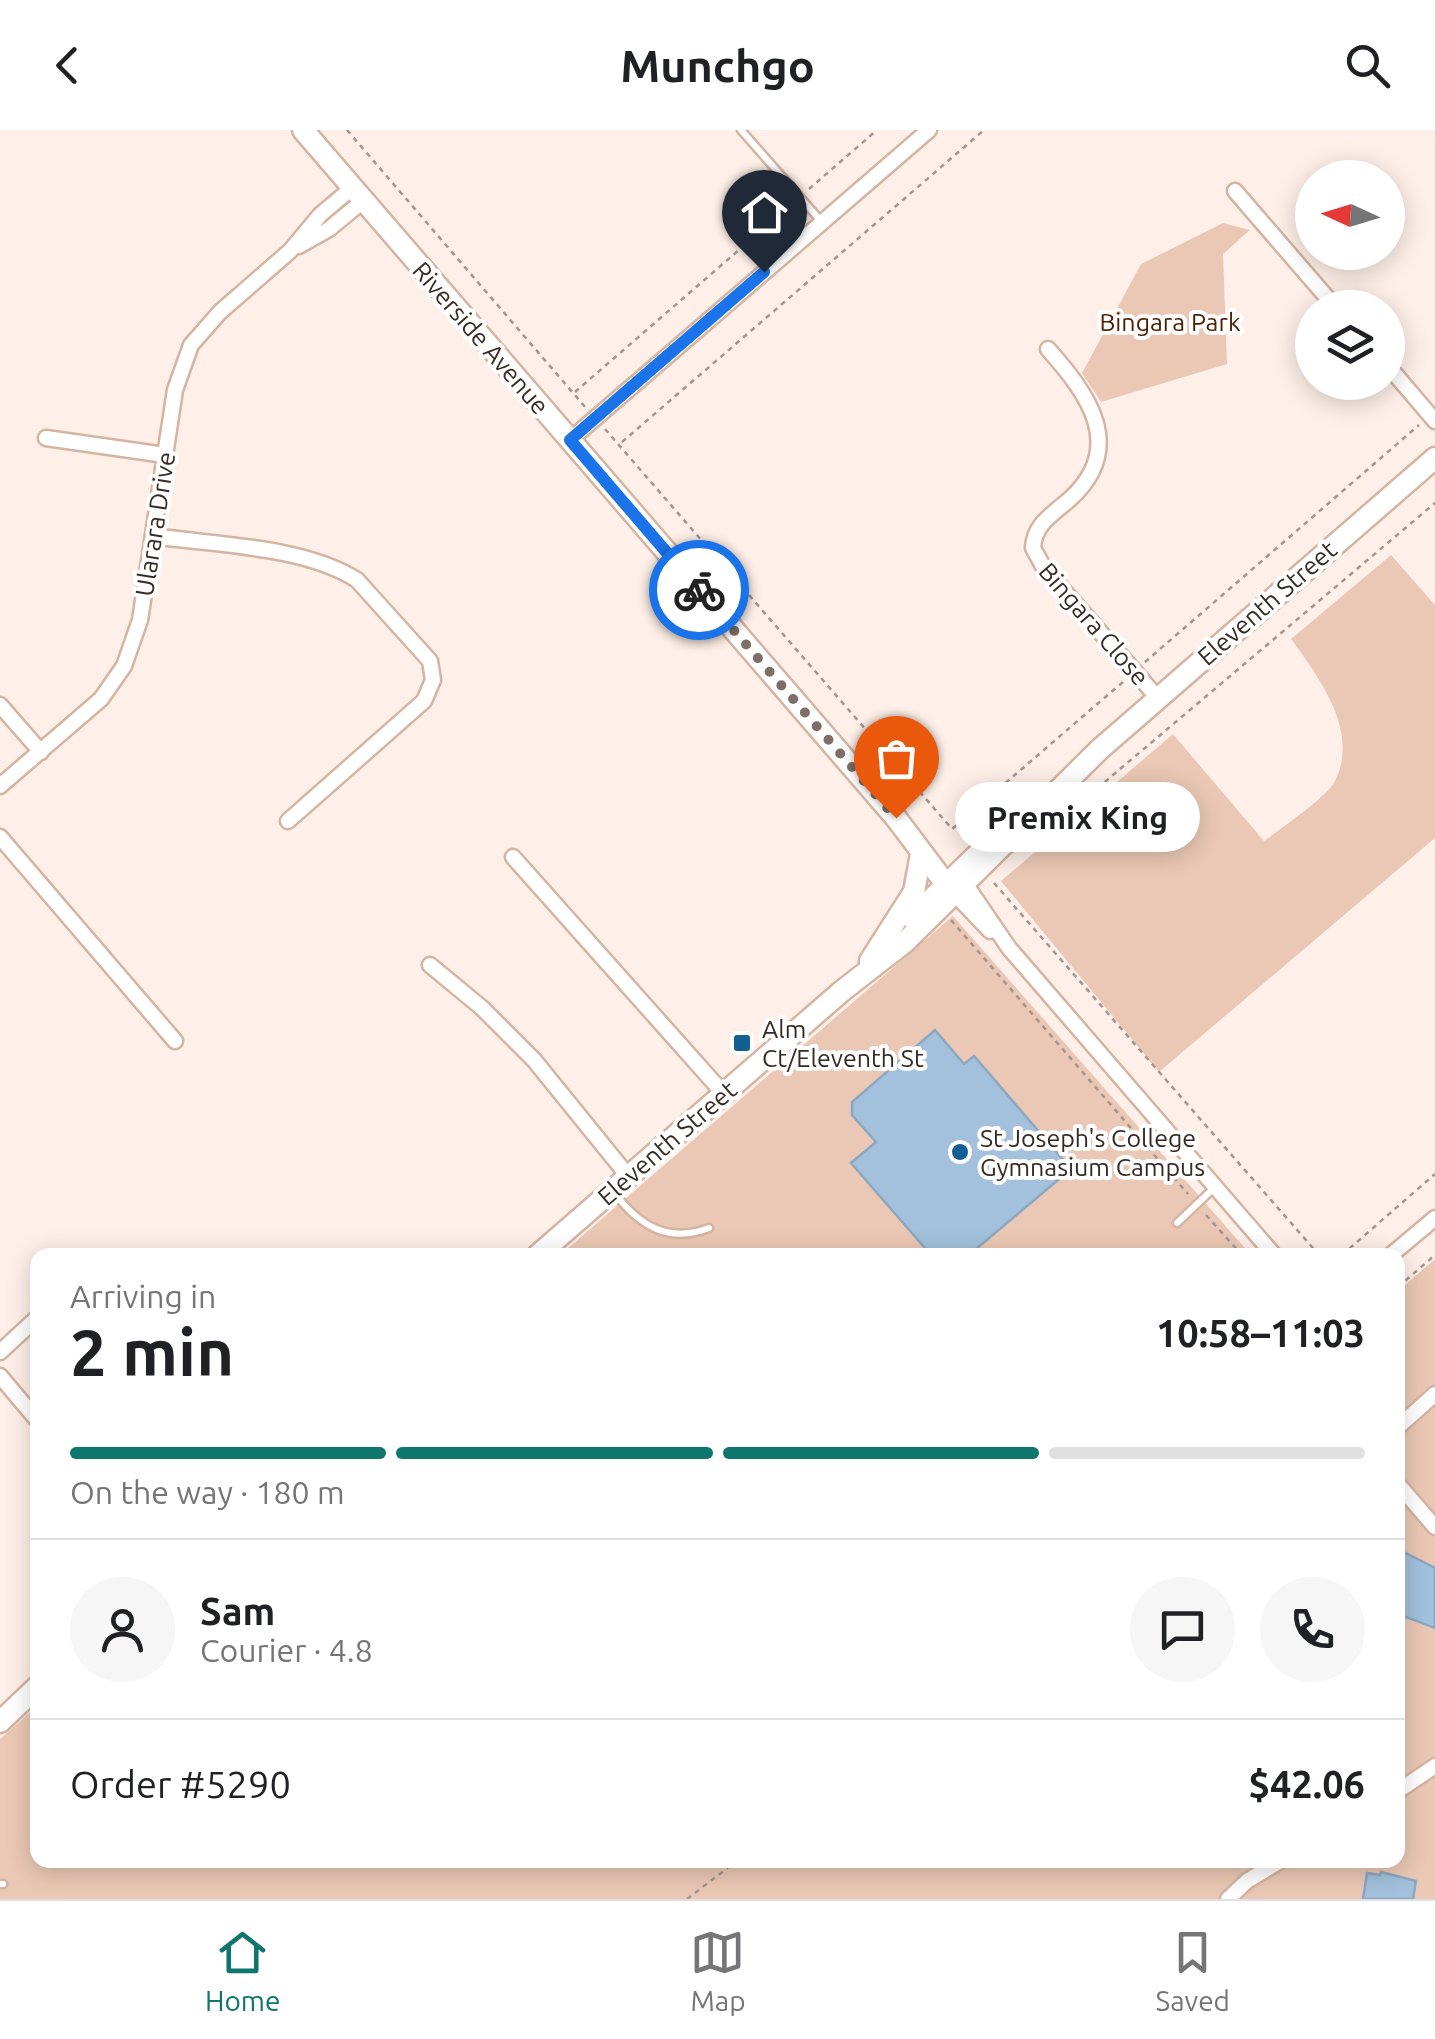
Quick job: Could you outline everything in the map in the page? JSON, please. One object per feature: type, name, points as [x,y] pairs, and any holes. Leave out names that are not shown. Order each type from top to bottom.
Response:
[{"type":"main road","name":"Riverside Avenue","points":[[303,130],[896,818],[960,887]]},
{"type":"main road","name":"Eleventh Street","points":[[546,1248],[842,991],[905,942],[1100,749],[1435,458]]},
{"type":"main road","name":"Riverside Avenue","points":[[896,818],[922,854],[960,887]]},
{"type":"main road","points":[[870,961],[914,892],[922,854]]},
{"type":"main road","name":"Eleventh Street","points":[[842,991],[870,961],[960,887]]},
{"type":"main road","points":[[0,1722],[30,1692]]},
{"type":"street","points":[[570,440],[929,130]]},
{"type":"street","points":[[1235,191],[1320,290]]},
{"type":"street","name":"Ularara Drive","points":[[0,786],[101,699],[124,666],[140,620],[175,390],[190,345],[220,312],[290,251],[328,229],[358,194]]},
{"type":"street","name":"Bingara Close","points":[[1048,349],[1087,396],[1098,440],[1084,484],[1037,530],[1033,548],[1044,568],[1157,697]]},
{"type":"street","points":[[1405,386],[1433,418]]},
{"type":"street","points":[[46,438],[165,455]]},
{"type":"street","points":[[153,536],[297,557],[344,571],[357,580],[430,661],[433,680],[424,701],[288,820]]},
{"type":"street","points":[[0,705],[41,752]]},
{"type":"street","points":[[0,837],[176,1042]]},
{"type":"street","points":[[514,857],[724,1094]]},
{"type":"street","name":"Riverside Avenue","points":[[960,887],[1268,1248]]},
{"type":"street","points":[[430,966],[482,1008],[534,1060],[620,1183]]},
{"type":"street","points":[[1399,1248],[1435,1218]]},
{"type":"street","points":[[0,1352],[30,1324]]},
{"type":"street","points":[[0,1376],[30,1412]]},
{"type":"street","points":[[1405,1421],[1435,1394]]},
{"type":"street","points":[[1405,1492],[1435,1527]]},
{"type":"street","points":[[1405,1785],[1435,1766]]},
{"type":"street","points":[[1228,1899],[1269,1868]]},
{"type":"lane","points":[[741,130],[822,222]]},
{"type":"lane","points":[[620,1183],[649,1228],[677,1235],[709,1228]]},
{"type":"lane","points":[[1177,1223],[1214,1188]]},
{"type":"path","points":[[347,130],[952,829],[1433,418]]},
{"type":"path","points":[[574,393],[878,130]]},
{"type":"path","points":[[619,444],[984,130]]},
{"type":"path","points":[[1031,844],[1435,503]]},
{"type":"path","points":[[960,887],[993,882],[1313,1248]]},
{"type":"path","points":[[950,918],[1236,1248]]},
{"type":"path","points":[[1350,1248],[1435,1174]]},
{"type":"path","points":[[1405,1281],[1435,1255]]},
{"type":"path","points":[[686,1899],[727,1868]]},
{"type":"green space","name":"Bingara Park","points":[[1223,223],[1250,230],[1223,254],[1227,364],[1101,402],[1082,373],[1141,264]]},
{"type":"green space","points":[[1391,555],[1435,605],[1435,838],[1159,1072],[1001,881],[1173,734],[1264,841],[1313,804],[1335,781],[1343,743],[1324,688],[1291,639]]},
{"type":"green space","points":[[953,916],[1245,1248],[568,1248]]},
{"type":"green space","points":[[1435,1259],[1435,1899],[0,1899],[0,1739],[30,1712],[30,1868],[1405,1868],[1405,1285]]},
{"type":"building","name":"St Joseph's College Gymnasium Campus","points":[[935,1030],[964,1064],[974,1056],[1071,1169],[977,1248],[925,1248],[851,1163],[876,1142],[852,1115],[852,1102]]},
{"type":"building","points":[[1405,1553],[1435,1568],[1435,1628],[1405,1617]]},
{"type":"building","points":[[1381,1872],[1416,1881],[1413,1899],[1363,1899],[1367,1873]]},
{"type":"way so far","points":[[699,590],[896,818]]},
{"type":"place","name":"Premix King","points":[[896,818]]},
{"type":"place","name":"Alm Ct/Eleventh St","points":[[742,1043]]},
{"type":"place","name":"St Joseph's College Gymnasium Campus","points":[[960,1152]]},
{"type":"route","points":[[699,590],[570,440],[764,272]]}]
